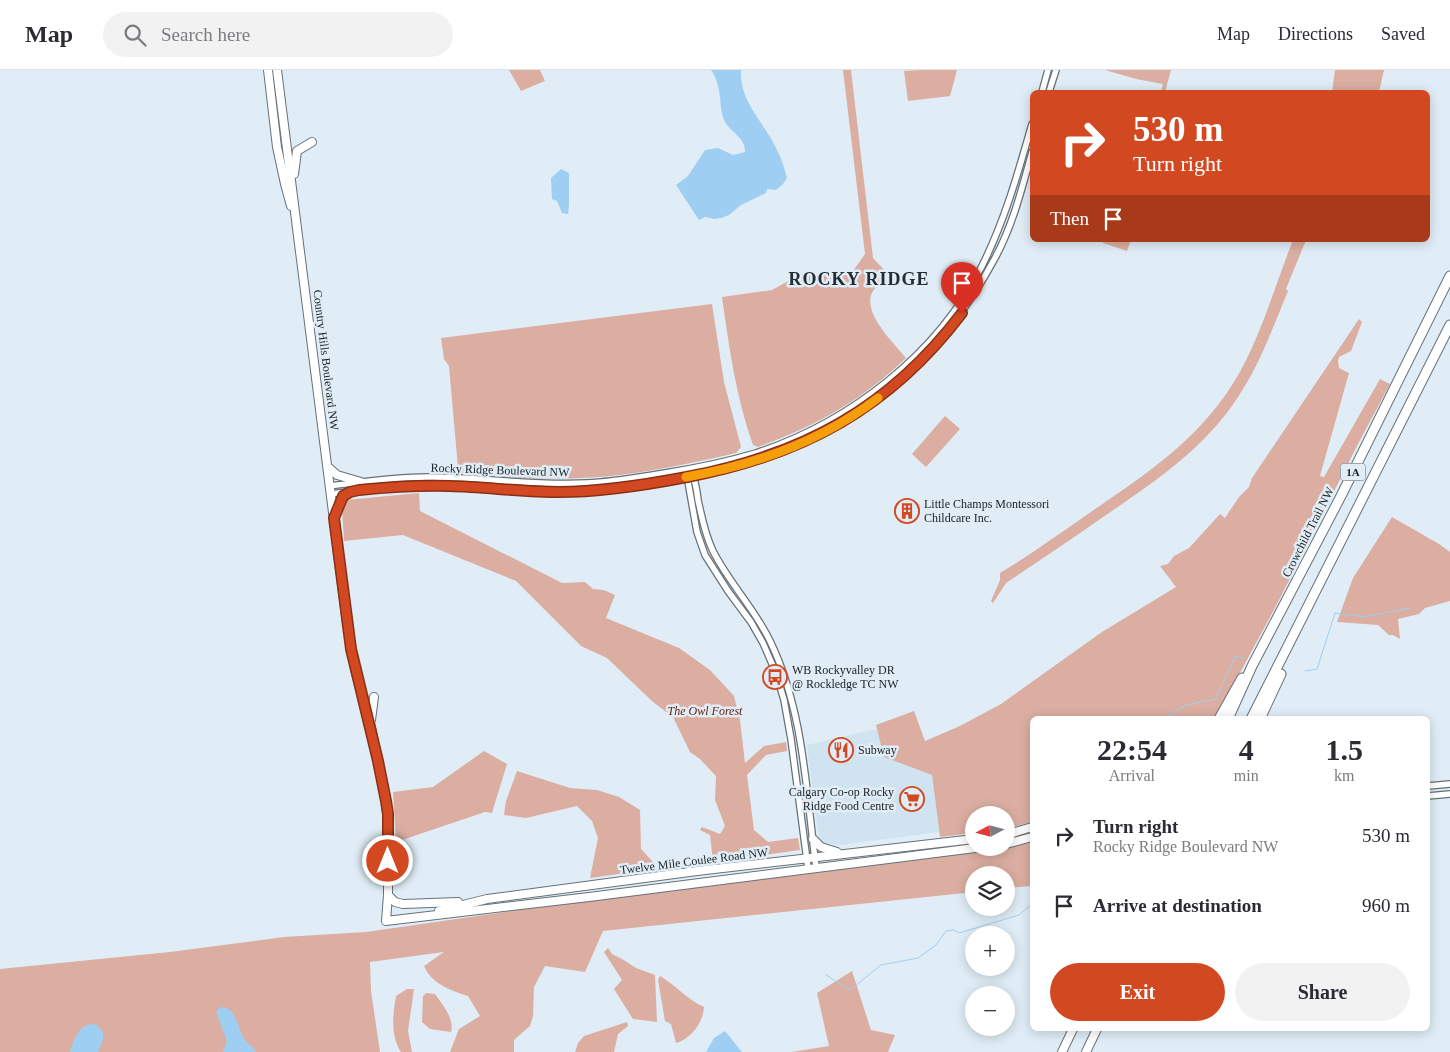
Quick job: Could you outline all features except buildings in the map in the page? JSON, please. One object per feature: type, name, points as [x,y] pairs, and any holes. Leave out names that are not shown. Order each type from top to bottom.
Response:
[{"type":"highway","name":"Crowchild Trail NW","points":[[1231,716],[1252,666],[1341,496],[1450,276]]},
{"type":"highway","name":"1A","points":[[1253,716],[1318,590],[1450,325]]},
{"type":"highway","points":[[1261,716],[1316,600],[1318,590]]},
{"type":"highway","points":[[1221,716],[1241,679],[1252,666]]},
{"type":"main road","name":"Country Hills Boulevard NW","points":[[268,70],[278,147],[285,184],[297,229]]},
{"type":"main road","name":"Country Hills Boulevard NW","points":[[277,70],[334,518]]},
{"type":"main road","points":[[293,191],[295,161],[298,151],[312,142]]},
{"type":"main road","points":[[328,467],[336,475],[361,482]]},
{"type":"main road","points":[[350,492],[340,500],[334,518],[351,649],[371,728],[388,814],[388,895],[395,902],[403,904],[475,901]]},
{"type":"main road","points":[[371,728],[374,698]]},
{"type":"main road","points":[[1015,832],[1030,828]]},
{"type":"main road","points":[[1015,842],[1030,838]]},
{"type":"main road","points":[[813,839],[821,847],[844,853]]},
{"type":"main road","name":"Twelve Mile Coulee Road NW","points":[[420,917],[475,901],[697,871],[965,840]]},
{"type":"main road","name":"Twelve Mile Coulee Road NW","points":[[388,895],[386,921],[965,849]]},
{"type":"main road","points":[[1057,1052],[1067,1031]]},
{"type":"main road","points":[[1062,1052],[1072,1031]]},
{"type":"main road","points":[[1086,1052],[1096,1031]]},
{"type":"street","points":[[1043,90],[1048,70]]},
{"type":"street","points":[[1050,90],[1056,70]]},
{"type":"street","name":"Rocky Ridge Boulevard NW","points":[[331,490],[361,482],[429,477],[541,484],[586,483],[636,478],[688,469],[750,454],[808,432],[840,415],[905,366],[926,345],[966,292],[998,234],[1011,198],[1030,131]]},
{"type":"street","name":"Rocky Ridge Boulevard NW","points":[[331,490],[350,492],[400,487],[448,486],[569,492],[626,488],[690,477],[752,462],[807,441],[863,409],[913,369],[947,332],[985,276],[1008,229],[1019,201],[1030,160]]},
{"type":"street","points":[[688,469],[704,530],[712,550],[770,640],[783,670],[791,697],[799,737],[813,839],[811,858]]},
{"type":"street","points":[[690,477],[697,532],[706,555],[728,591],[751,622],[763,643],[776,673],[784,700],[812,868]]},
{"type":"street","points":[[1430,786],[1450,784]]},
{"type":"street","points":[[1430,796],[1450,794]]},
{"type":"shaded area","points":[[877,729],[884,757],[932,775],[939,832],[841,845],[821,843],[819,840],[807,745]]},
{"type":"green space","points":[[509,70],[540,70],[545,81],[521,91]]},
{"type":"green space","points":[[843,70],[851,70],[873,258],[888,274],[872,292],[870,303],[876,320],[906,358],[872,387],[837,411],[799,430],[758,447],[753,445],[742,409],[730,353],[722,297],[772,290],[801,274],[815,273],[824,275],[853,271],[865,254]]},
{"type":"green space","points":[[957,70],[950,96],[908,101],[904,71]]},
{"type":"green space","points":[[1105,70],[1171,70],[1166,90],[1162,90],[1163,84]]},
{"type":"green space","points":[[1335,70],[1384,70],[1379,90],[1332,90]]},
{"type":"green space","points":[[1103,242],[1130,242],[1127,251]]},
{"type":"green space","points":[[1292,242],[1305,242],[1266,345],[1246,384],[1225,415],[1195,448],[1161,476],[1006,583],[993,603],[991,601],[1000,580],[1000,573],[1153,468],[1192,434],[1226,394],[1241,370],[1263,322]]},
{"type":"green space","points":[[712,304],[724,382],[741,447],[736,453],[693,463],[600,477],[500,477],[461,473],[458,468],[449,366],[444,359],[441,338]]},
{"type":"green space","points":[[1359,319],[1362,322],[1351,351],[1339,357],[1338,361],[1339,368],[1349,373],[1320,476],[1324,477],[1380,379],[1390,384],[1276,606],[1217,716],[1030,716],[1030,823],[1015,827],[1015,806],[965,806],[965,834],[940,837],[932,775],[884,757],[876,725],[914,711],[925,741],[960,726],[1001,704],[1102,632],[1176,587],[1160,566],[1168,564],[1174,556],[1189,548],[1220,514],[1225,518],[1239,497],[1249,487],[1252,478]]},
{"type":"green space","points":[[945,416],[960,429],[926,467],[912,454]]},
{"type":"green space","name":"The Owl Forest","points":[[419,493],[420,511],[562,583],[585,582],[593,589],[604,590],[615,595],[606,618],[679,648],[710,670],[734,696],[740,720],[745,763],[764,746],[786,742],[787,751],[766,755],[747,775],[754,830],[768,842],[798,838],[800,850],[713,862],[710,835],[700,830],[702,827],[720,834],[725,826],[715,800],[716,776],[700,759],[690,752],[673,717],[653,702],[607,658],[581,646],[516,581],[403,535],[344,541],[342,508],[346,500]]},
{"type":"green space","points":[[1392,517],[1450,552],[1450,601],[1425,608],[1419,614],[1398,619],[1400,639],[1389,635],[1378,625],[1337,622],[1353,578]]},
{"type":"green space","points":[[484,751],[507,764],[492,813],[485,812],[396,842],[393,792],[433,787]]},
{"type":"green space","points":[[517,771],[570,788],[597,790],[619,797],[640,810],[641,849],[653,862],[654,869],[590,878],[598,838],[592,821],[577,806],[526,818],[504,815],[506,801]]},
{"type":"green space","points":[[1030,836],[1030,886],[1015,887],[1015,866],[965,866],[965,893],[603,931],[585,972],[545,966],[534,987],[533,1016],[530,1026],[514,1040],[514,1052],[450,1052],[459,1029],[480,1016],[468,996],[442,986],[427,972],[424,966],[444,952],[370,962],[371,991],[380,1052],[0,1052],[0,969],[170,952],[284,937],[366,932],[965,845],[965,856],[1015,856],[1015,839]]},
{"type":"green space","points":[[608,948],[612,954],[636,968],[655,975],[657,1022],[633,1019],[614,989],[622,980],[604,952]]},
{"type":"green space","points":[[852,971],[871,1030],[895,1035],[888,1052],[792,1052],[829,1046],[817,993]]},
{"type":"green space","points":[[660,976],[704,1007],[699,1024],[687,1038],[676,1043],[671,1024],[665,1021],[658,980]]},
{"type":"green space","points":[[407,989],[414,989],[408,1031],[412,1052],[401,1052],[395,1039],[394,1010],[396,996]]},
{"type":"green space","points":[[426,993],[435,994],[444,1007],[450,1017],[451,1032],[430,1029],[422,1022],[423,996]]},
{"type":"green space","points":[[627,1022],[628,1026],[618,1034],[614,1052],[575,1052],[578,1043],[584,1036]]},
{"type":"water","points":[[711,70],[741,70],[744,92],[753,111],[778,151],[787,178],[776,190],[767,189],[766,193],[741,205],[729,215],[714,219],[705,217],[699,220],[676,185],[688,176],[705,150],[718,148],[733,155],[745,152],[743,142],[724,120],[719,89]]},
{"type":"water","points":[[561,169],[569,173],[568,214],[562,213],[557,201],[552,199],[551,178]]},
{"type":"water","points":[[223,1007],[234,1015],[243,1037],[256,1052],[223,1052],[227,1041],[216,1012],[219,1008]]},
{"type":"water","points":[[91,1024],[97,1025],[103,1032],[103,1040],[98,1052],[70,1052],[75,1038],[80,1031]]},
{"type":"water","points":[[725,1031],[742,1052],[706,1052],[714,1038]]},
{"type":"waterway","points":[[1305,671],[1317,669],[1335,613],[1365,617],[1410,608]]},
{"type":"waterway","points":[[1168,716],[1186,705],[1216,699],[1235,656],[1244,658]]},
{"type":"waterway","points":[[826,975],[850,990],[881,965],[918,958],[936,945],[946,931],[954,930],[959,933],[1019,915],[1030,906]]},
{"type":"slow traffic","points":[[686,477],[736,467],[783,452],[843,422],[878,398]]},
{"type":"place","name":"Little Champs Montessori Childcare Inc.","points":[[907,511]]},
{"type":"place","name":"WB Rockyvalley DR @ Rockledge TC NW","points":[[775,677]]},
{"type":"place","name":"Subway","points":[[841,750]]},
{"type":"place","name":"Calgary Co-op Rocky Ridge Food Centre","points":[[912,799]]},
{"type":"district","name":"ROCKY RIDGE","points":[[859,279]]},
{"type":"route","points":[[388,861],[388,814],[386,801],[371,728],[351,649],[334,518],[343,496],[359,490],[418,486],[560,492],[612,489],[679,479],[752,462],[783,452],[807,441],[863,409],[890,389],[919,363],[962,313]]}]
